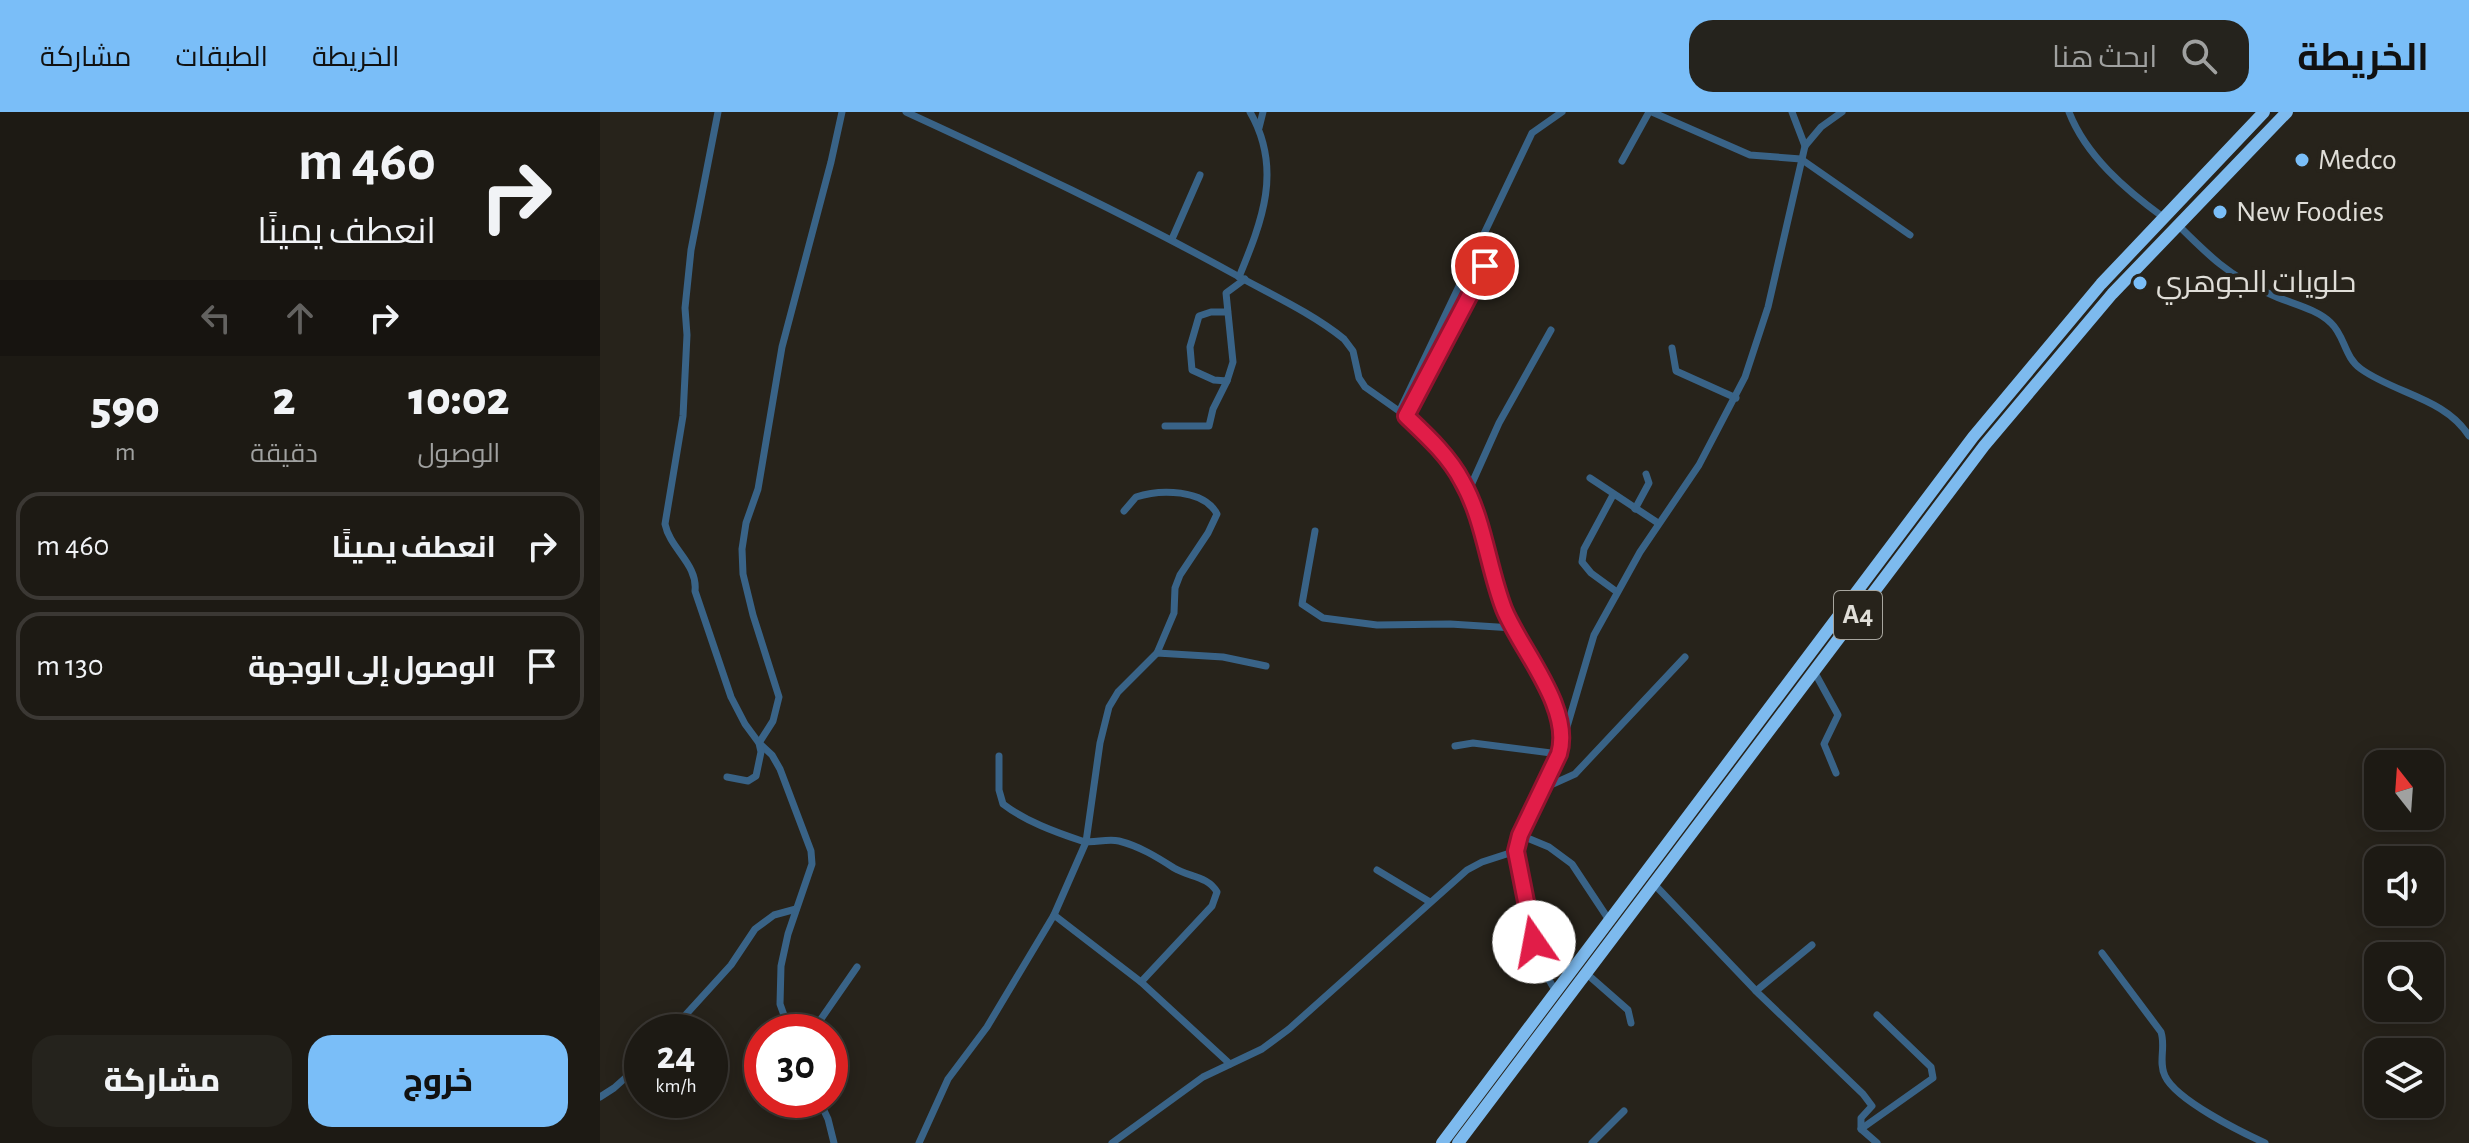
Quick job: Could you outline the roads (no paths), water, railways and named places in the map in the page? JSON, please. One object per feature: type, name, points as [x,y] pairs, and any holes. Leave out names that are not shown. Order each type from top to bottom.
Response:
[{"type":"highway","name":"A4","points":[[1442,1143],[1973,437],[2034,362],[2163,217],[2264,112]]},
{"type":"highway","name":"A4","points":[[1458,1143],[1984,446],[2102,306],[2287,112]]},
{"type":"highway","points":[[2200,179],[2211,190]]},
{"type":"street","points":[[718,112],[691,250],[685,308],[683,416],[665,524],[671,541],[693,573],[695,591],[731,697],[759,743],[772,755],[780,769],[810,846],[812,864],[781,966],[780,1004],[784,1014]]},
{"type":"street","points":[[727,777],[748,781],[756,776],[761,752],[759,743],[773,721],[779,697],[753,615],[743,574],[742,549],[746,523],[758,489],[782,347],[842,112]]},
{"type":"street","points":[[906,112],[1039,172],[1085,198],[1172,239],[1344,339],[1353,351],[1359,378],[1365,387],[1403,413],[1452,466],[1468,492],[1500,599],[1513,628],[1543,678],[1562,742]]},
{"type":"street","points":[[1165,426],[1209,426],[1233,362],[1226,293],[1242,278],[1259,230],[1269,178],[1259,128],[1250,112]]},
{"type":"street","points":[[1259,128],[1263,112]]},
{"type":"street","points":[[1403,413],[1532,133],[1562,112]]},
{"type":"street","points":[[1622,161],[1650,112],[1750,155],[1801,159],[1910,235]]},
{"type":"street","points":[[1792,112],[1805,146]]},
{"type":"street","points":[[1556,992],[1544,971],[1534,942],[1516,851],[1520,835],[1559,754],[1594,635],[1658,523],[1699,465],[1736,398],[1768,307],[1805,146],[1821,127],[1842,112]]},
{"type":"street","points":[[2069,112],[2081,136],[2107,169],[2130,192],[2163,217]]},
{"type":"street","points":[[1172,239],[1200,175]]},
{"type":"street","points":[[2177,224],[2222,268],[2331,323],[2348,355],[2359,368],[2445,410],[2455,417],[2469,436]]},
{"type":"street","points":[[1403,413],[1498,241]]},
{"type":"street","points":[[1227,381],[1214,380],[1192,370],[1190,347],[1199,316],[1228,312]]},
{"type":"street","points":[[1468,492],[1499,423],[1551,330]]},
{"type":"street","points":[[1672,348],[1676,371],[1736,398]]},
{"type":"street","points":[[1635,509],[1649,483],[1646,474]]},
{"type":"street","points":[[1590,478],[1658,523]]},
{"type":"street","points":[[919,1143],[948,1079],[987,1027],[1054,915],[1086,842],[1100,743],[1109,707],[1118,692],[1157,653],[1174,613],[1175,588],[1180,575],[1217,514],[1204,500],[1178,494],[1136,497],[1124,511]]},
{"type":"street","points":[[1613,495],[1584,549],[1582,562],[1591,573],[1617,592]]},
{"type":"street","points":[[1315,531],[1302,604],[1323,618],[1377,625],[1450,624],[1513,628]]},
{"type":"street","points":[[1157,653],[1223,657],[1266,666]]},
{"type":"street","points":[[1544,788],[1575,774],[1685,657]]},
{"type":"street","points":[[1815,673],[1838,715],[1824,744],[1836,773]]},
{"type":"street","points":[[1455,746],[1473,743],[1559,754]]},
{"type":"street","points":[[999,756],[999,790],[1003,804],[1019,816],[1086,842],[1103,838],[1156,855],[1178,870],[1209,882],[1217,892],[1212,906],[1141,982]]},
{"type":"street","points":[[1520,835],[1549,847],[1572,864],[1609,920]]},
{"type":"street","points":[[1112,1143],[1183,1090],[1262,1049],[1289,1029],[1467,870],[1516,851]]},
{"type":"street","points":[[1377,870],[1430,902]]},
{"type":"street","points":[[1654,884],[1872,1106],[1861,1118],[1861,1129],[1877,1143]]},
{"type":"street","points":[[686,1014],[731,965],[755,929],[774,915],[796,909]]},
{"type":"street","points":[[1054,915],[1141,982],[1230,1064]]},
{"type":"street","points":[[1756,991],[1812,945]]},
{"type":"street","points":[[2102,953],[2159,1030],[2163,1042],[2162,1067],[2168,1082],[2206,1112],[2265,1143]]},
{"type":"street","points":[[824,1014],[857,967]]},
{"type":"street","points":[[1587,974],[1628,1010],[1631,1023]]},
{"type":"street","points":[[1861,1129],[1933,1078],[1931,1067],[1877,1015]]},
{"type":"street","points":[[600,1097],[624,1079]]},
{"type":"street","points":[[1592,1143],[1624,1111]]},
{"type":"street","points":[[828,1118],[834,1143]]},
{"type":"place","name":"Medco","points":[[2302,160]]},
{"type":"place","name":"New Foodies","points":[[2220,212]]},
{"type":"place","name":"حلويات الجوهري","points":[[2140,283]]}]
